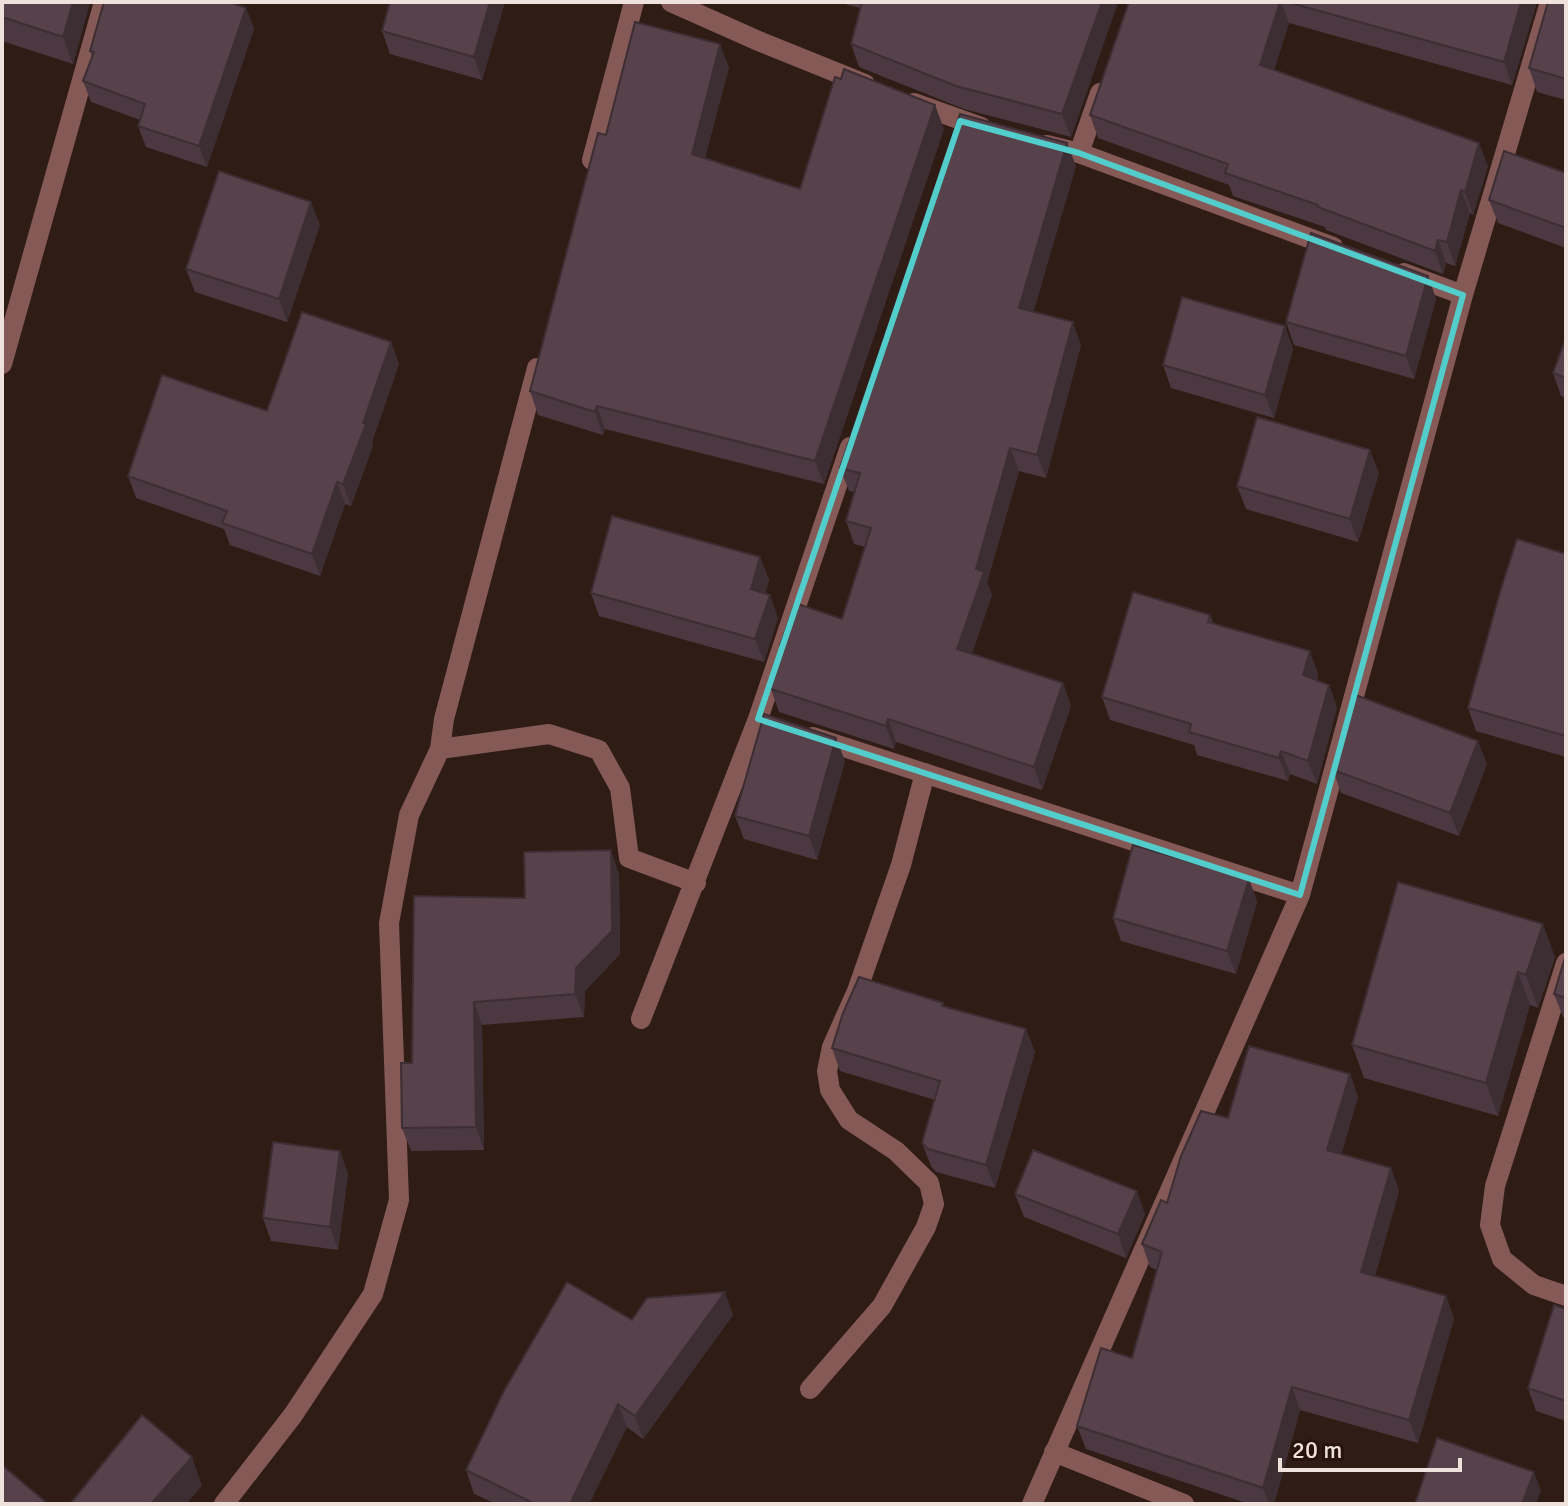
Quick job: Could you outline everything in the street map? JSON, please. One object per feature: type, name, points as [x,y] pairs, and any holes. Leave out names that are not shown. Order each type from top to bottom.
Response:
[{"type":"street","points":[[2,364],[104,2]]},
{"type":"street","points":[[585,184],[634,2]]},
{"type":"street","points":[[671,2],[958,129],[1005,133]]},
{"type":"street","points":[[1032,1504],[1300,895],[1463,295],[1550,2]]},
{"type":"street","points":[[1079,153],[1108,71]]},
{"type":"street","points":[[1035,141],[1079,153],[1345,251]]},
{"type":"street","points":[[1390,267],[1463,295]]},
{"type":"street","points":[[224,1504],[293,1415],[373,1294],[399,1200],[389,923],[409,815],[440,749],[444,719],[541,351]]},
{"type":"street","points":[[641,1019],[696,883],[773,724],[854,435]]},
{"type":"street","points":[[773,724],[1300,895]]},
{"type":"street","points":[[440,749],[549,734],[599,750],[620,788],[629,858],[696,883]]},
{"type":"street","points":[[810,1389],[882,1306],[926,1227],[934,1204],[929,1183],[896,1151],[849,1120],[830,1090],[827,1071],[832,1047],[857,991],[901,865],[925,773]]},
{"type":"street","points":[[1566,963],[1495,1186],[1490,1225],[1502,1259],[1534,1285],[1566,1296]]},
{"type":"street","points":[[1054,1452],[1184,1504]]},
{"type":"highlighted area","points":[[960,121],[1079,153],[1463,295],[1300,895],[758,719]]},
{"type":"building","points":[[2,2],[73,2],[63,37],[2,17]]},
{"type":"building","points":[[104,2],[229,2],[246,8],[199,146],[138,126],[145,104],[83,81],[94,52],[90,51]]},
{"type":"building","points":[[390,2],[490,2],[474,57],[382,31]]},
{"type":"building","points":[[862,2],[1102,2],[1062,114],[956,86],[851,44]]},
{"type":"building","points":[[1129,2],[1280,2],[1260,65],[1479,143],[1465,192],[1461,190],[1447,242],[1438,240],[1435,251],[1225,173],[1228,164],[1090,115]]},
{"type":"building","points":[[1287,2],[1521,2],[1504,62]]},
{"type":"building","points":[[1548,2],[1566,2],[1566,79],[1529,68]]},
{"type":"building","points":[[635,22],[720,44],[692,154],[800,189],[835,77],[841,79],[844,69],[935,105],[815,461],[597,406],[595,412],[530,391],[598,133],[606,135]]},
{"type":"building","points":[[960,114],[1067,143],[1019,308],[1073,322],[1037,455],[1010,448],[976,569],[984,572],[957,649],[1063,683],[1034,767],[888,719],[886,726],[771,689],[783,646],[780,646],[795,603],[842,619],[871,528],[846,521],[860,473],[840,468]]},
{"type":"building","points":[[1504,151],[1566,173],[1566,228],[1489,200]]},
{"type":"building","points":[[219,171],[311,202],[279,299],[186,269]]},
{"type":"building","points":[[1311,233],[1428,276],[1406,356],[1286,322]]},
{"type":"building","points":[[1182,297],[1285,326],[1265,395],[1163,365]]},
{"type":"building","points":[[302,312],[391,342],[363,423],[366,424],[343,484],[337,482],[312,554],[222,523],[227,511],[128,476],[162,375],[267,411]]},
{"type":"building","points":[[1566,338],[1566,378],[1553,373]]},
{"type":"building","points":[[1257,417],[1370,450],[1350,519],[1237,486]]},
{"type":"building","points":[[612,516],[760,557],[751,589],[770,595],[755,639],[591,593]]},
{"type":"building","points":[[1517,539],[1566,554],[1566,736],[1468,708]]},
{"type":"building","points":[[1133,592],[1210,615],[1208,622],[1310,651],[1303,675],[1329,685],[1308,761],[1281,751],[1279,758],[1189,732],[1191,724],[1102,697]]},
{"type":"building","points":[[1353,694],[1478,741],[1450,813],[1333,770]]},
{"type":"building","points":[[764,714],[836,738],[809,836],[735,816]]},
{"type":"building","points":[[1133,845],[1249,879],[1227,951],[1113,918]]},
{"type":"building","points":[[611,850],[612,931],[576,968],[575,994],[474,1002],[476,1127],[402,1128],[401,1063],[412,1063],[414,896],[525,898],[524,852]]},
{"type":"building","points":[[1398,882],[1543,924],[1526,975],[1518,972],[1486,1083],[1352,1045]]},
{"type":"building","points":[[1566,954],[1566,998],[1554,994]]},
{"type":"building","points":[[859,977],[943,1003],[942,1006],[1026,1029],[986,1165],[928,1149],[922,1143],[940,1081],[832,1048]]},
{"type":"building","points":[[1249,1046],[1350,1074],[1327,1150],[1391,1168],[1361,1272],[1446,1296],[1409,1420],[1292,1387],[1263,1488],[1077,1426],[1101,1348],[1132,1358],[1162,1252],[1142,1244],[1161,1200],[1167,1203],[1181,1156],[1201,1111],[1228,1118]]},
{"type":"building","points":[[273,1142],[340,1151],[330,1227],[263,1218]]},
{"type":"building","points":[[1033,1150],[1137,1191],[1118,1234],[1015,1194]]},
{"type":"building","points":[[567,1282],[632,1320],[647,1298],[725,1292],[635,1416],[618,1404],[570,1504],[535,1504],[466,1470],[504,1391]]},
{"type":"building","points":[[1554,1305],[1566,1309],[1566,1401],[1528,1388]]},
{"type":"building","points":[[142,1415],[192,1457],[151,1504],[70,1504]]},
{"type":"building","points":[[1437,1438],[1534,1472],[1522,1504],[1415,1504]]},
{"type":"building","points":[[2,1465],[48,1504],[2,1504]]}]
